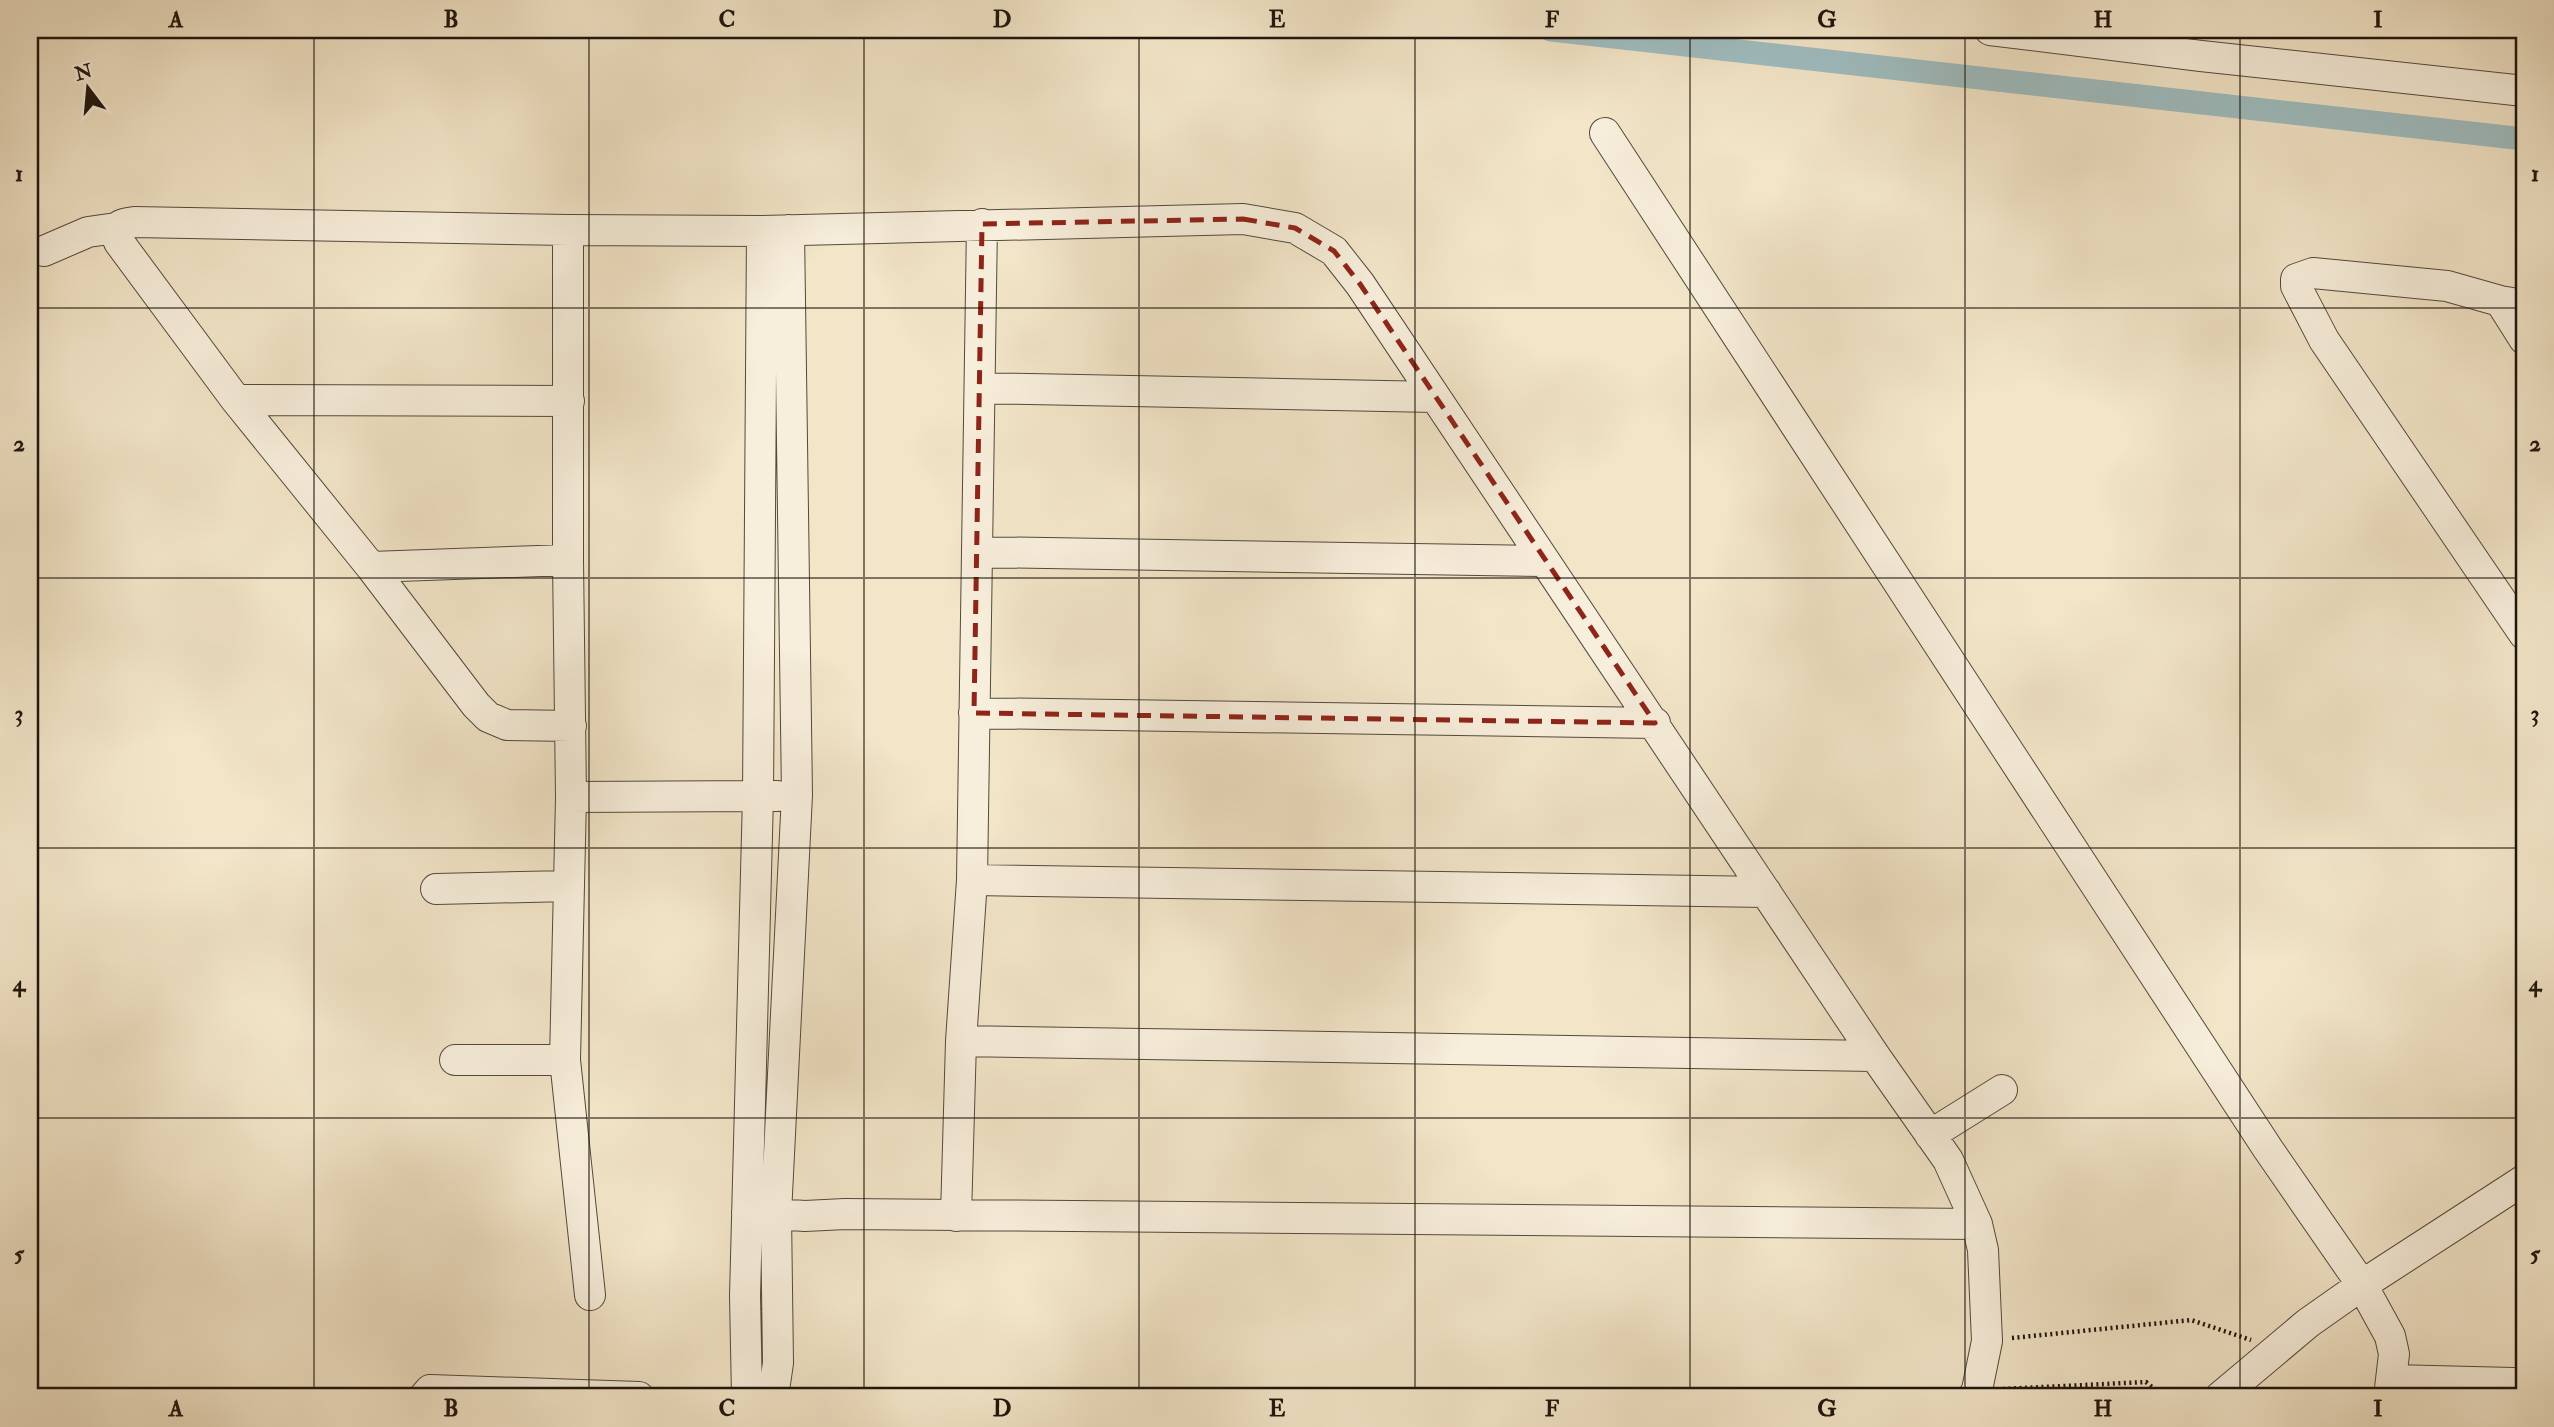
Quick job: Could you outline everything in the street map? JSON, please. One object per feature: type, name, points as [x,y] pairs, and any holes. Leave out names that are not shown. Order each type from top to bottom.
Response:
[{"type":"street","points":[[1990,30],[2524,91]]},
{"type":"street","points":[[1605,133],[2268,1149],[2362,1285],[2390,1336],[2394,1354],[2390,1389],[2513,1383]]},
{"type":"street","points":[[44,251],[88,232],[134,222],[568,230],[776,230],[1243,219],[1295,228],[1334,251],[1360,284],[1875,1056],[1948,1160],[1977,1224],[1983,1250],[1987,1341],[1975,1394]]},
{"type":"street","points":[[956,1216],[961,1041],[972,880],[982,224]]},
{"type":"street","points":[[116,228],[119,242],[236,400],[371,567],[476,705],[488,718],[507,724],[571,726]]},
{"type":"street","points":[[568,230],[571,797],[565,1060],[590,1295]]},
{"type":"street","points":[[747,1397],[745,1296],[776,1214],[797,795],[776,230]]},
{"type":"street","points":[[773,1397],[778,1363],[776,1214],[758,796],[776,230]]},
{"type":"street","points":[[2524,339],[2512,303],[2447,286],[2324,273],[2302,275],[2297,279],[2296,286],[2324,340],[2524,635]]},
{"type":"street","points":[[981,388],[1435,397]]},
{"type":"street","points":[[236,400],[569,401]]},
{"type":"street","points":[[978,552],[1544,561]]},
{"type":"street","points":[[371,567],[568,560]]},
{"type":"street","points":[[974,713],[1655,723]]},
{"type":"street","points":[[571,797],[797,795]]},
{"type":"street","points":[[972,880],[1766,891]]},
{"type":"street","points":[[436,889],[569,886]]},
{"type":"street","points":[[961,1041],[1875,1056]]},
{"type":"street","points":[[455,1060],[565,1060]]},
{"type":"street","points":[[1930,1135],[2002,1090]]},
{"type":"street","points":[[2220,1397],[2308,1323],[2524,1181]]},
{"type":"street","points":[[776,1214],[1977,1224]]},
{"type":"street","points":[[424,1397],[430,1390],[639,1397]]},
{"type":"path","points":[[1987,1341],[2191,1320],[2277,1349]]},
{"type":"path","points":[[1975,1394],[2146,1382],[2164,1397]]},
{"type":"path","points":[[1702,1396],[1725,1397]]},
{"type":"highlighted area","points":[[1243,219],[1295,228],[1334,251],[1360,284],[1655,723],[974,713],[982,224]]},
{"type":"waterway","points":[[1551,30],[2524,139]]}]
